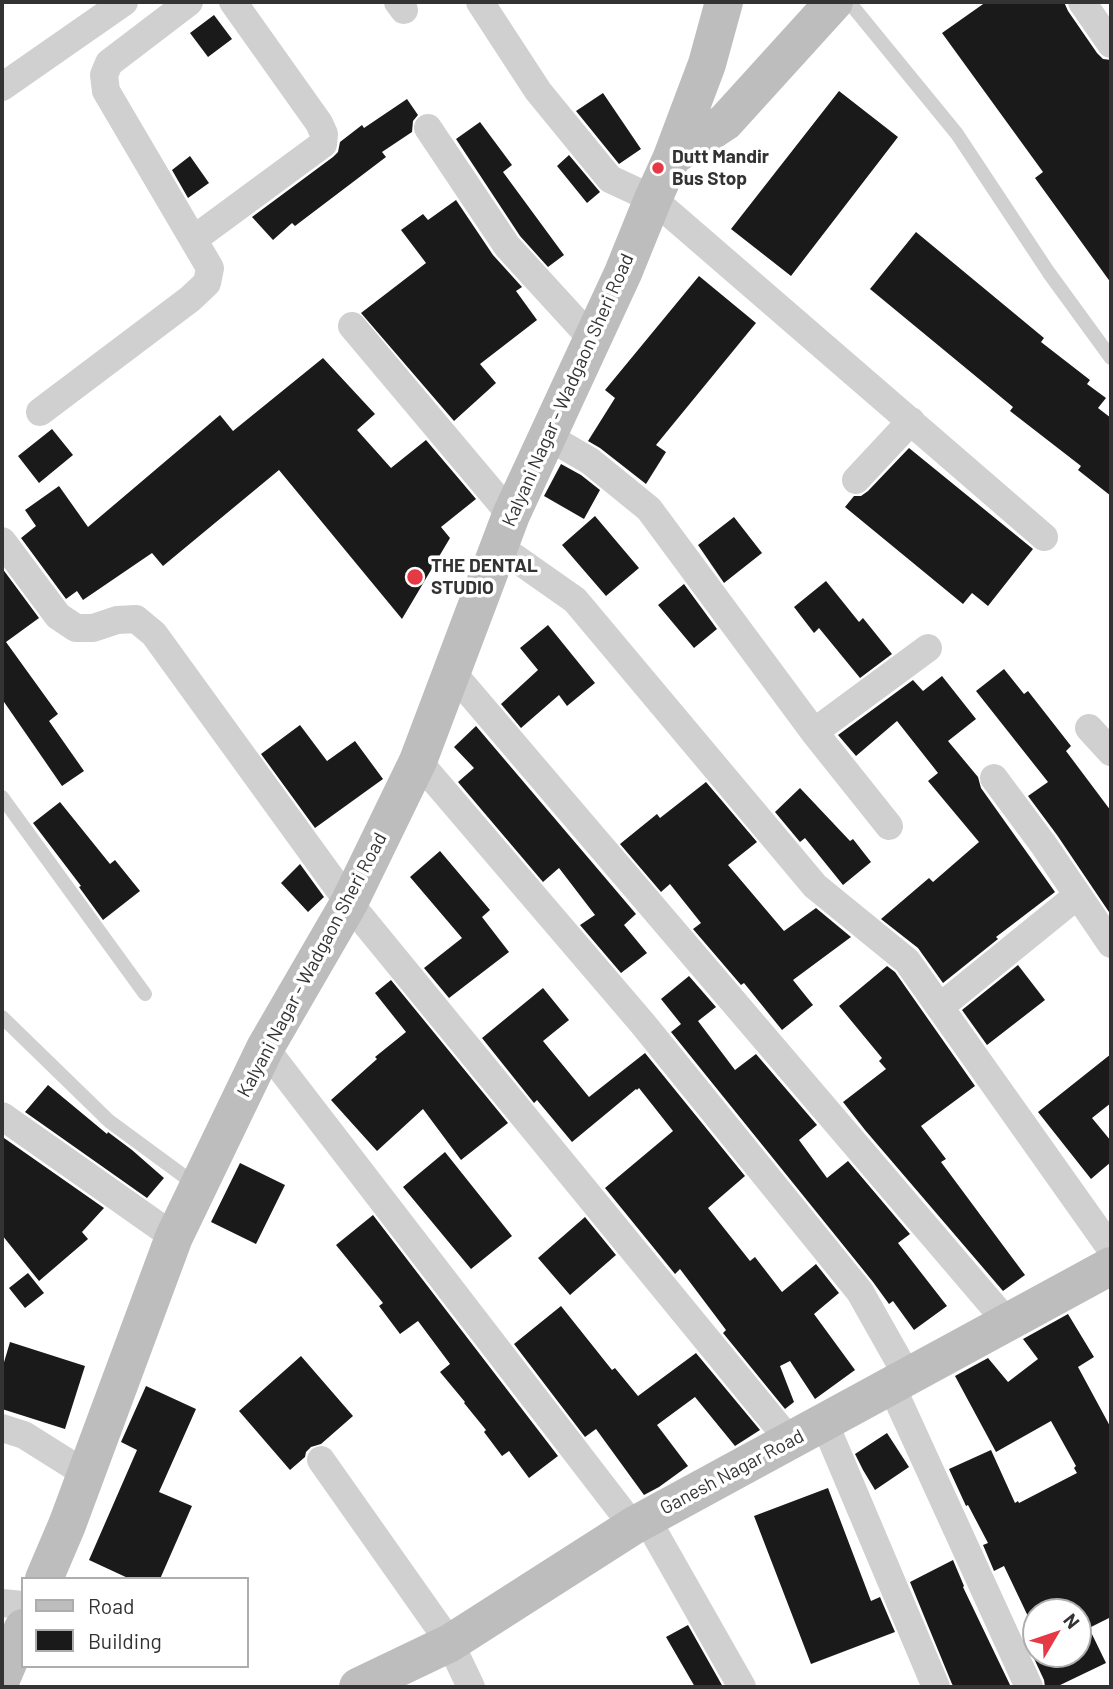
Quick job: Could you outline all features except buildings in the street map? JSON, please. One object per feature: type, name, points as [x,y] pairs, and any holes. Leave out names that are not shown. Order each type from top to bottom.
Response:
[{"type":"street","points":[[2,86],[124,2]]},
{"type":"street","points":[[40,412],[207,284],[210,268],[106,91],[104,75],[108,63],[189,2]]},
{"type":"street","points":[[194,239],[323,144],[324,134],[319,123],[233,2]]},
{"type":"street","points":[[480,2],[538,91],[610,179],[653,199],[1044,537]]},
{"type":"street","name":"Kalyani Nagar - Wadgaon Sheri Road","points":[[45,1577],[67,1525],[174,1237],[265,1048],[349,903],[418,761],[504,531],[623,273],[672,157],[707,64],[724,2]]},
{"type":"street","points":[[672,157],[725,122],[834,2]]},
{"type":"street","points":[[1082,2],[1111,44]]},
{"type":"street","points":[[428,128],[507,246],[592,339]]},
{"type":"street","points":[[352,326],[504,531],[575,600],[815,886],[907,961],[1111,1249]]},
{"type":"street","points":[[856,480],[911,421]]},
{"type":"street","points":[[547,436],[590,461],[649,509],[814,732],[889,827]]},
{"type":"street","points":[[2,541],[58,616],[76,628],[93,628],[117,620],[136,619],[155,634],[349,903],[790,1441]]},
{"type":"street","points":[[814,732],[928,648]]},
{"type":"street","points":[[451,671],[1007,1322]]},
{"type":"street","points":[[1089,728],[1111,752]]},
{"type":"street","points":[[418,761],[643,1024],[860,1292],[1029,1687]]},
{"type":"street","points":[[994,778],[1111,944]]},
{"type":"street","points":[[940,1007],[1077,895]]},
{"type":"street","points":[[265,1048],[639,1522],[742,1687]]},
{"type":"street","points":[[2,1116],[174,1237]]},
{"type":"street","name":"Ganesh Nagar Road","points":[[358,1687],[450,1643],[639,1522],[1111,1266]]},
{"type":"street","points":[[824,1422],[936,1687]]},
{"type":"street","points":[[2,1428],[24,1435],[86,1474]]},
{"type":"street","points":[[321,1460],[450,1643],[471,1687]]},
{"type":"street","points":[[2,1603],[21,1605]]},
{"type":"street","points":[[2,1677],[21,1633]]},
{"type":"lane","points":[[849,2],[957,134],[1049,273],[1111,358]]},
{"type":"lane","points":[[2,797],[145,994]]},
{"type":"lane","points":[[2,1017],[109,1121],[198,1186]]},
{"type":"place","name":"Dutt Mandir Bus Stop","points":[[658,168]]},
{"type":"place","name":"THE DENTAL STUDIO","points":[[415,577]]}]
